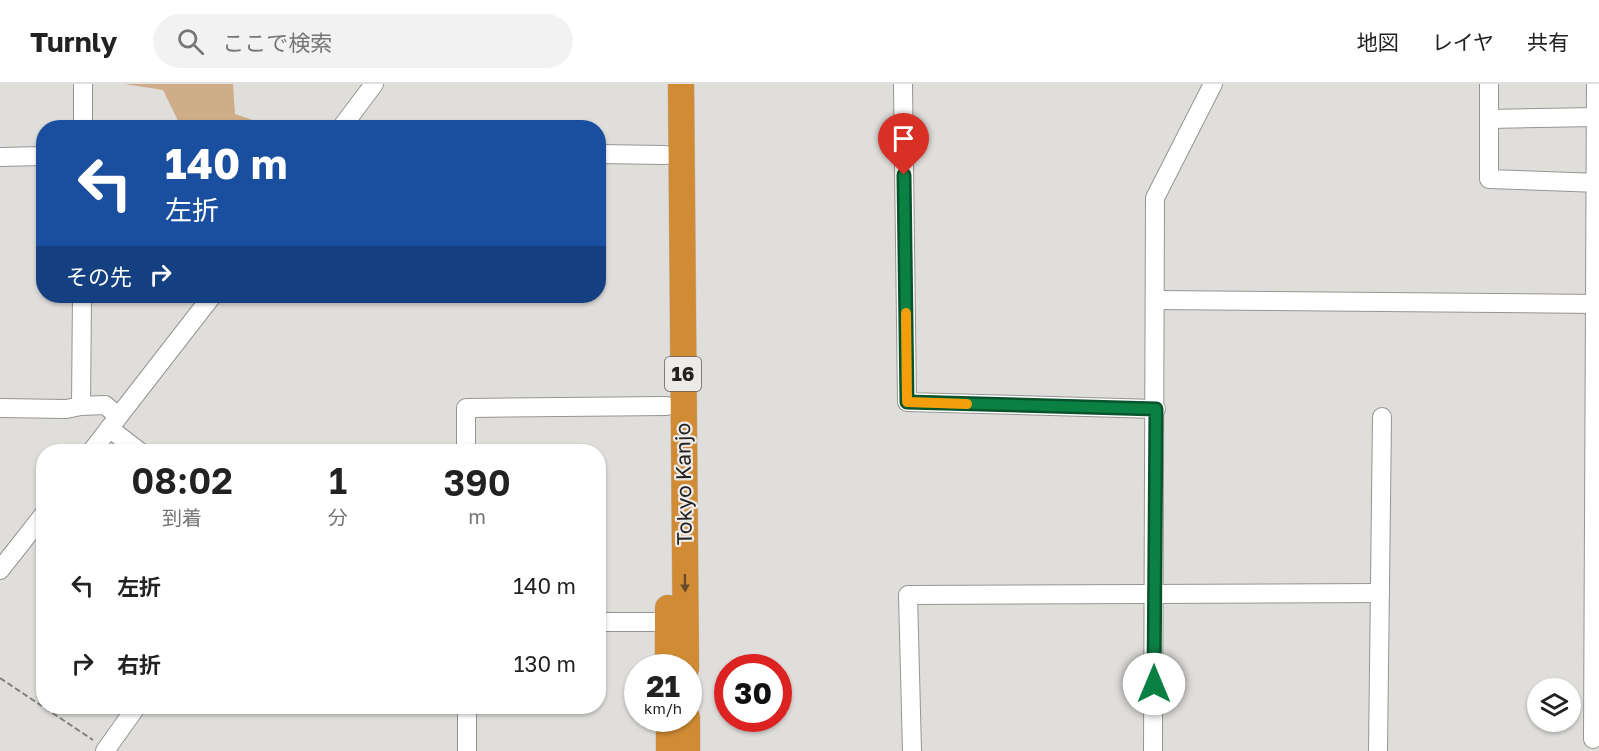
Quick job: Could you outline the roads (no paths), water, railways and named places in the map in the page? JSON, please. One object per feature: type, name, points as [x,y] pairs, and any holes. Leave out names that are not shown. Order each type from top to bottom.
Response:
[{"type":"highway","name":"Tokyo Kanjo","points":[[664,84],[668,654]]},
{"type":"highway","name":"Tokyo Kanjo","points":[[681,84],[686,654]]},
{"type":"highway","points":[[669,732],[669,751]]},
{"type":"highway","points":[[687,732],[687,751]]},
{"type":"street","points":[[82,84],[83,120]]},
{"type":"street","points":[[347,120],[374,84]]},
{"type":"street","points":[[903,84],[907,402],[1156,409]]},
{"type":"street","points":[[1153,751],[1155,198],[1213,84]]},
{"type":"street","points":[[1489,84],[1489,179],[1597,183]]},
{"type":"street","points":[[1592,741],[1597,304],[1596,84]]},
{"type":"street","points":[[1489,119],[1596,117]]},
{"type":"street","points":[[606,154],[665,154]]},
{"type":"street","points":[[0,157],[36,156]]},
{"type":"street","points":[[1155,300],[1597,304]]},
{"type":"street","points":[[81,406],[82,303]]},
{"type":"street","points":[[97,444],[206,303]]},
{"type":"street","points":[[0,408],[66,409],[105,405],[113,422],[134,444]]},
{"type":"street","points":[[466,444],[466,408],[667,406]]},
{"type":"street","points":[[1378,751],[1382,417]]},
{"type":"street","points":[[0,570],[36,524]]},
{"type":"street","points":[[912,751],[908,595],[1380,592]]},
{"type":"street","points":[[606,622],[668,622]]},
{"type":"street","points":[[105,750],[131,714]]},
{"type":"street","points":[[467,714],[467,751]]}]
